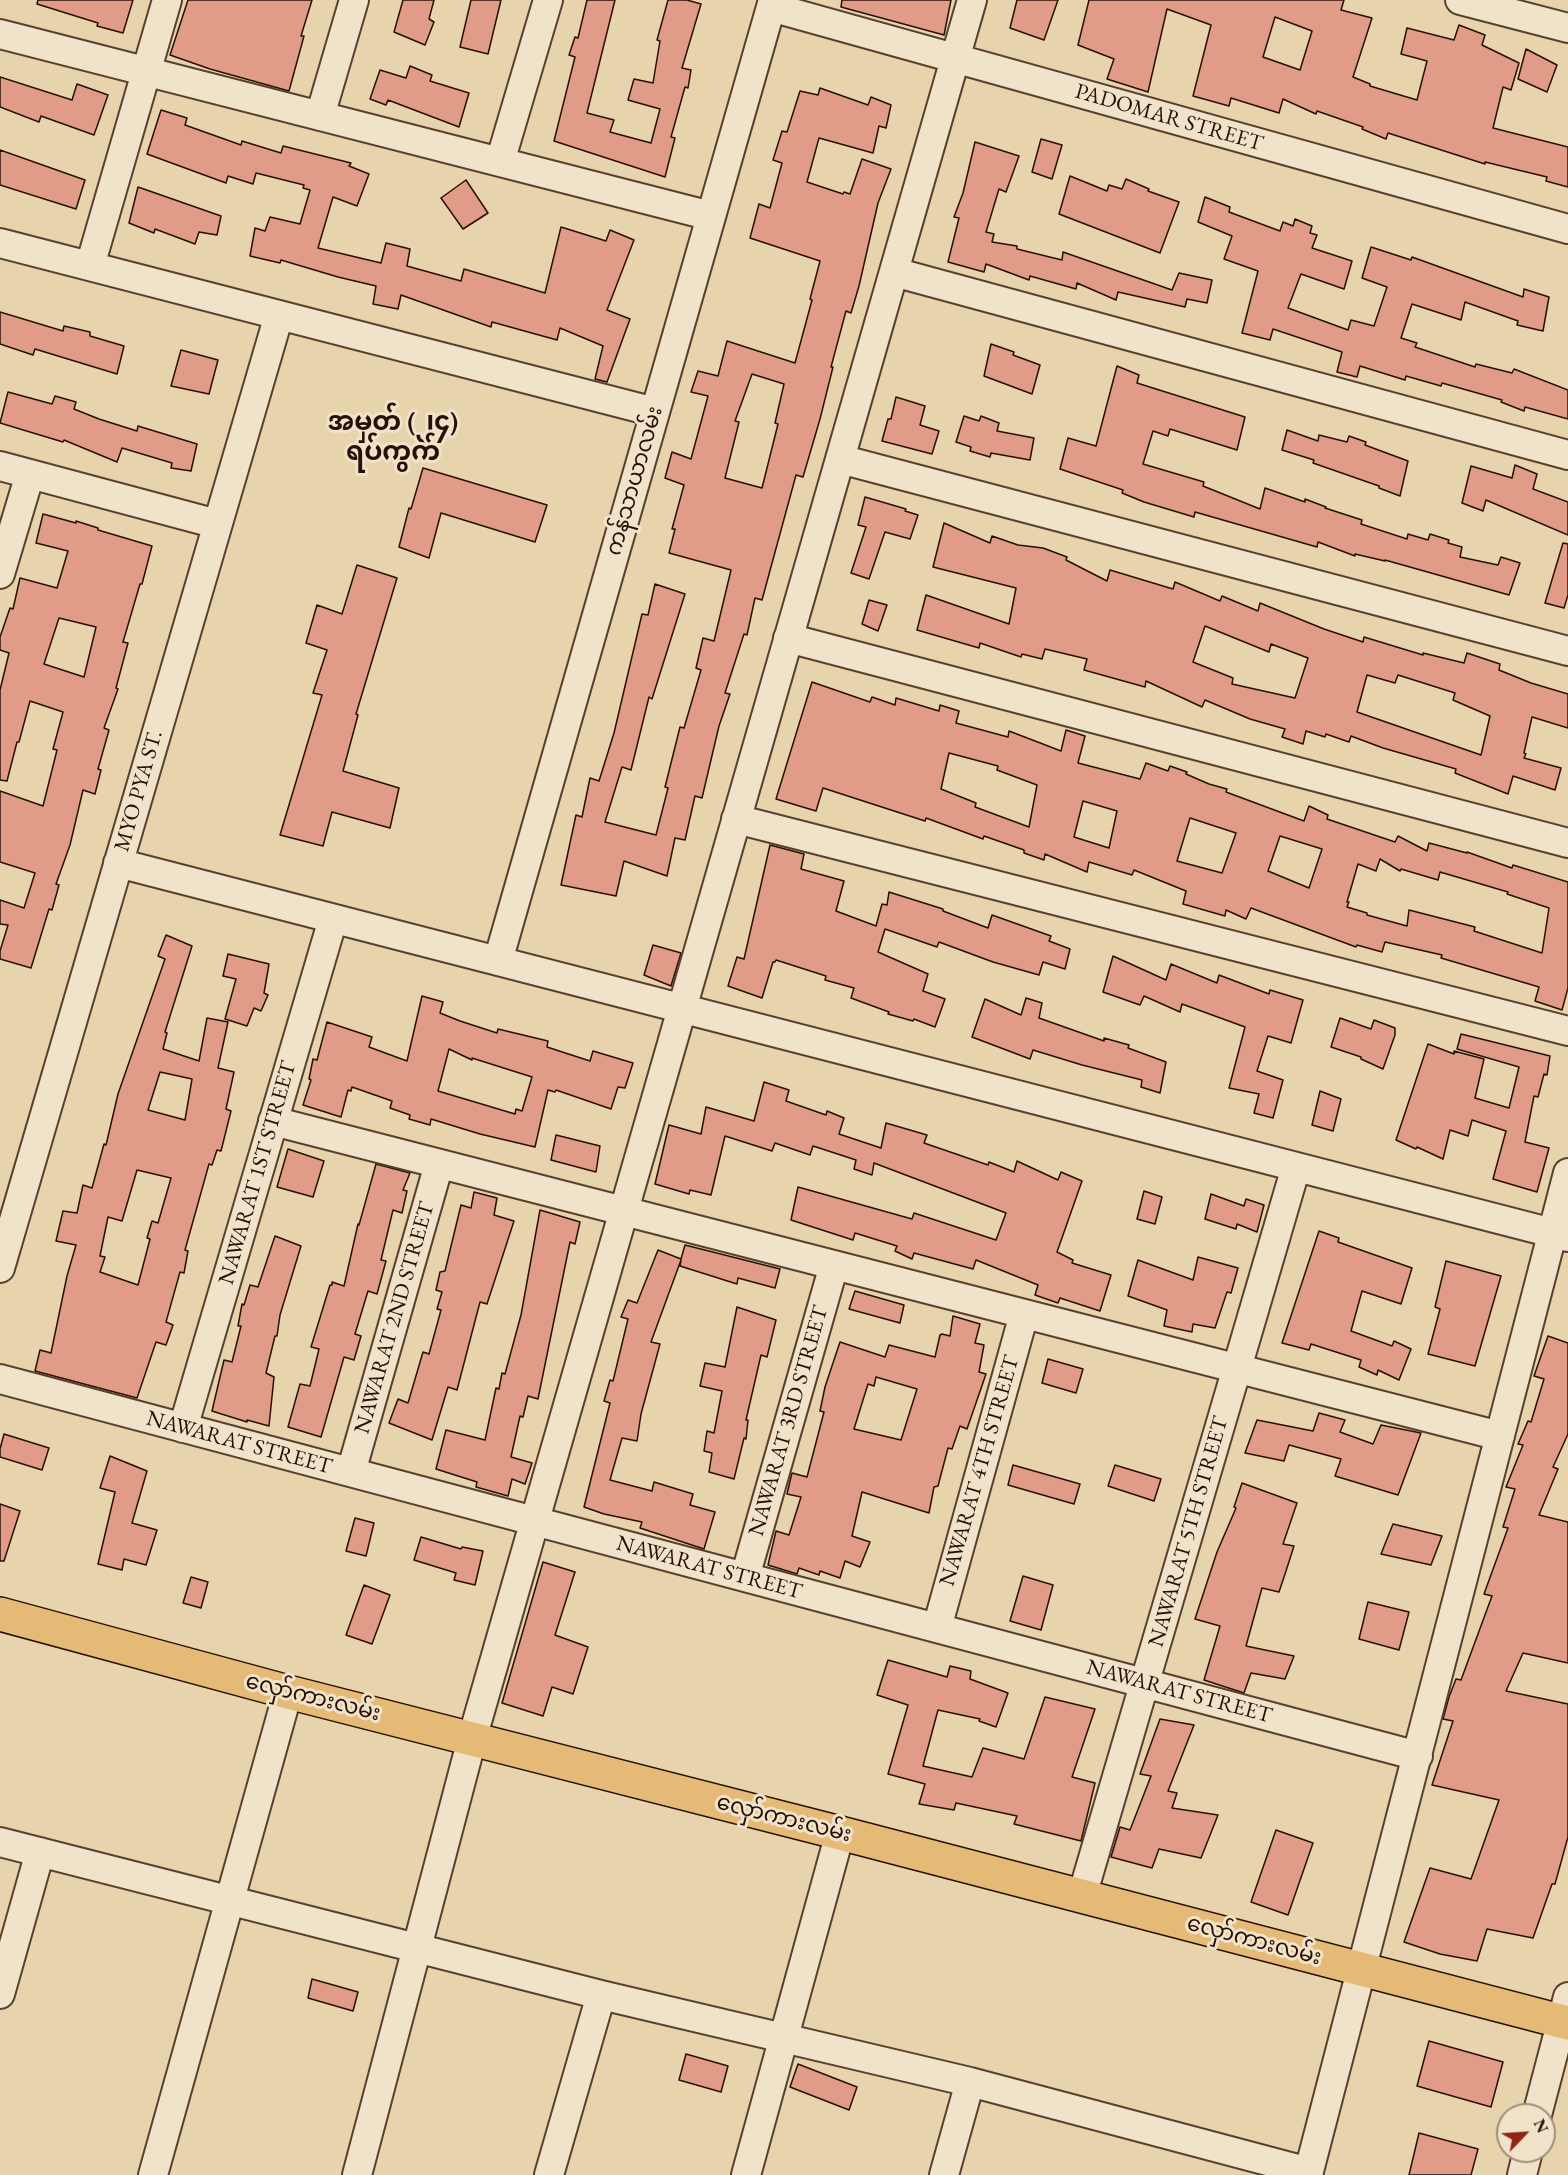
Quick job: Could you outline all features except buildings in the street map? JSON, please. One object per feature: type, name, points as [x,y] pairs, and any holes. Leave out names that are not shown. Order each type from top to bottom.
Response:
[{"type":"main road","name":"လှော်ကားလမ်း","points":[[0,1614],[288,1692],[1363,1970],[1566,2014]]},
{"type":"street","points":[[90,266],[167,0]]},
{"type":"street","points":[[320,116],[354,0]]},
{"type":"street","points":[[500,162],[548,0]]},
{"type":"street","points":[[357,2175],[472,1738],[972,0]]},
{"type":"street","points":[[1460,0],[1568,28]]},
{"type":"street","name":"PADOMAR STREET","points":[[772,3],[956,58],[1568,229]]},
{"type":"street","name":"ကန်သာယာလမ်း","points":[[498,961],[772,3]]},
{"type":"street","points":[[0,34],[711,216]]},
{"type":"street","points":[[0,243],[655,412]]},
{"type":"street","points":[[894,272],[1568,455]]},
{"type":"street","name":"MYO PYA ST.","points":[[0,1268],[279,315]]},
{"type":"street","points":[[840,459],[1568,651]]},
{"type":"street","points":[[0,466],[217,524]]},
{"type":"street","points":[[0,574],[30,474]]},
{"type":"street","points":[[789,638],[1568,843]]},
{"type":"street","points":[[736,819],[1568,1031]]},
{"type":"street","points":[[118,862],[1560,1236]]},
{"type":"street","name":"NAWARAT 1ST STREET","points":[[183,1428],[333,918]]},
{"type":"street","points":[[273,1121],[1500,1436]]},
{"type":"street","name":"NAWARAT 2ND STREET","points":[[351,1472],[439,1164]]},
{"type":"street","name":"NAWARAT 5TH STREET","points":[[1082,1896],[1296,1167]]},
{"type":"street","points":[[0,1842],[601,1995],[784,2040],[970,2082],[1308,2174],[1363,1970],[1500,1436],[1560,1236],[1568,1173]]},
{"type":"street","name":"NAWARAT 3RD STREET","points":[[745,1577],[834,1265]]},
{"type":"street","name":"NAWARAT 4TH STREET","points":[[936,1628],[1024,1314]]},
{"type":"street","name":"NAWARAT STREET","points":[[0,1379],[1418,1756]]},
{"type":"street","points":[[153,2175],[288,1692]]},
{"type":"street","points":[[746,2175],[840,1833]]},
{"type":"street","points":[[0,1994],[40,1852]]},
{"type":"street","points":[[549,2175],[601,1995]]},
{"type":"street","points":[[1541,2103],[1566,2014]]},
{"type":"street","points":[[944,2175],[970,2082]]},
{"type":"district","name":"အမှတ် (၂၄) ရပ်ကွက်","points":[[393,438]]}]
